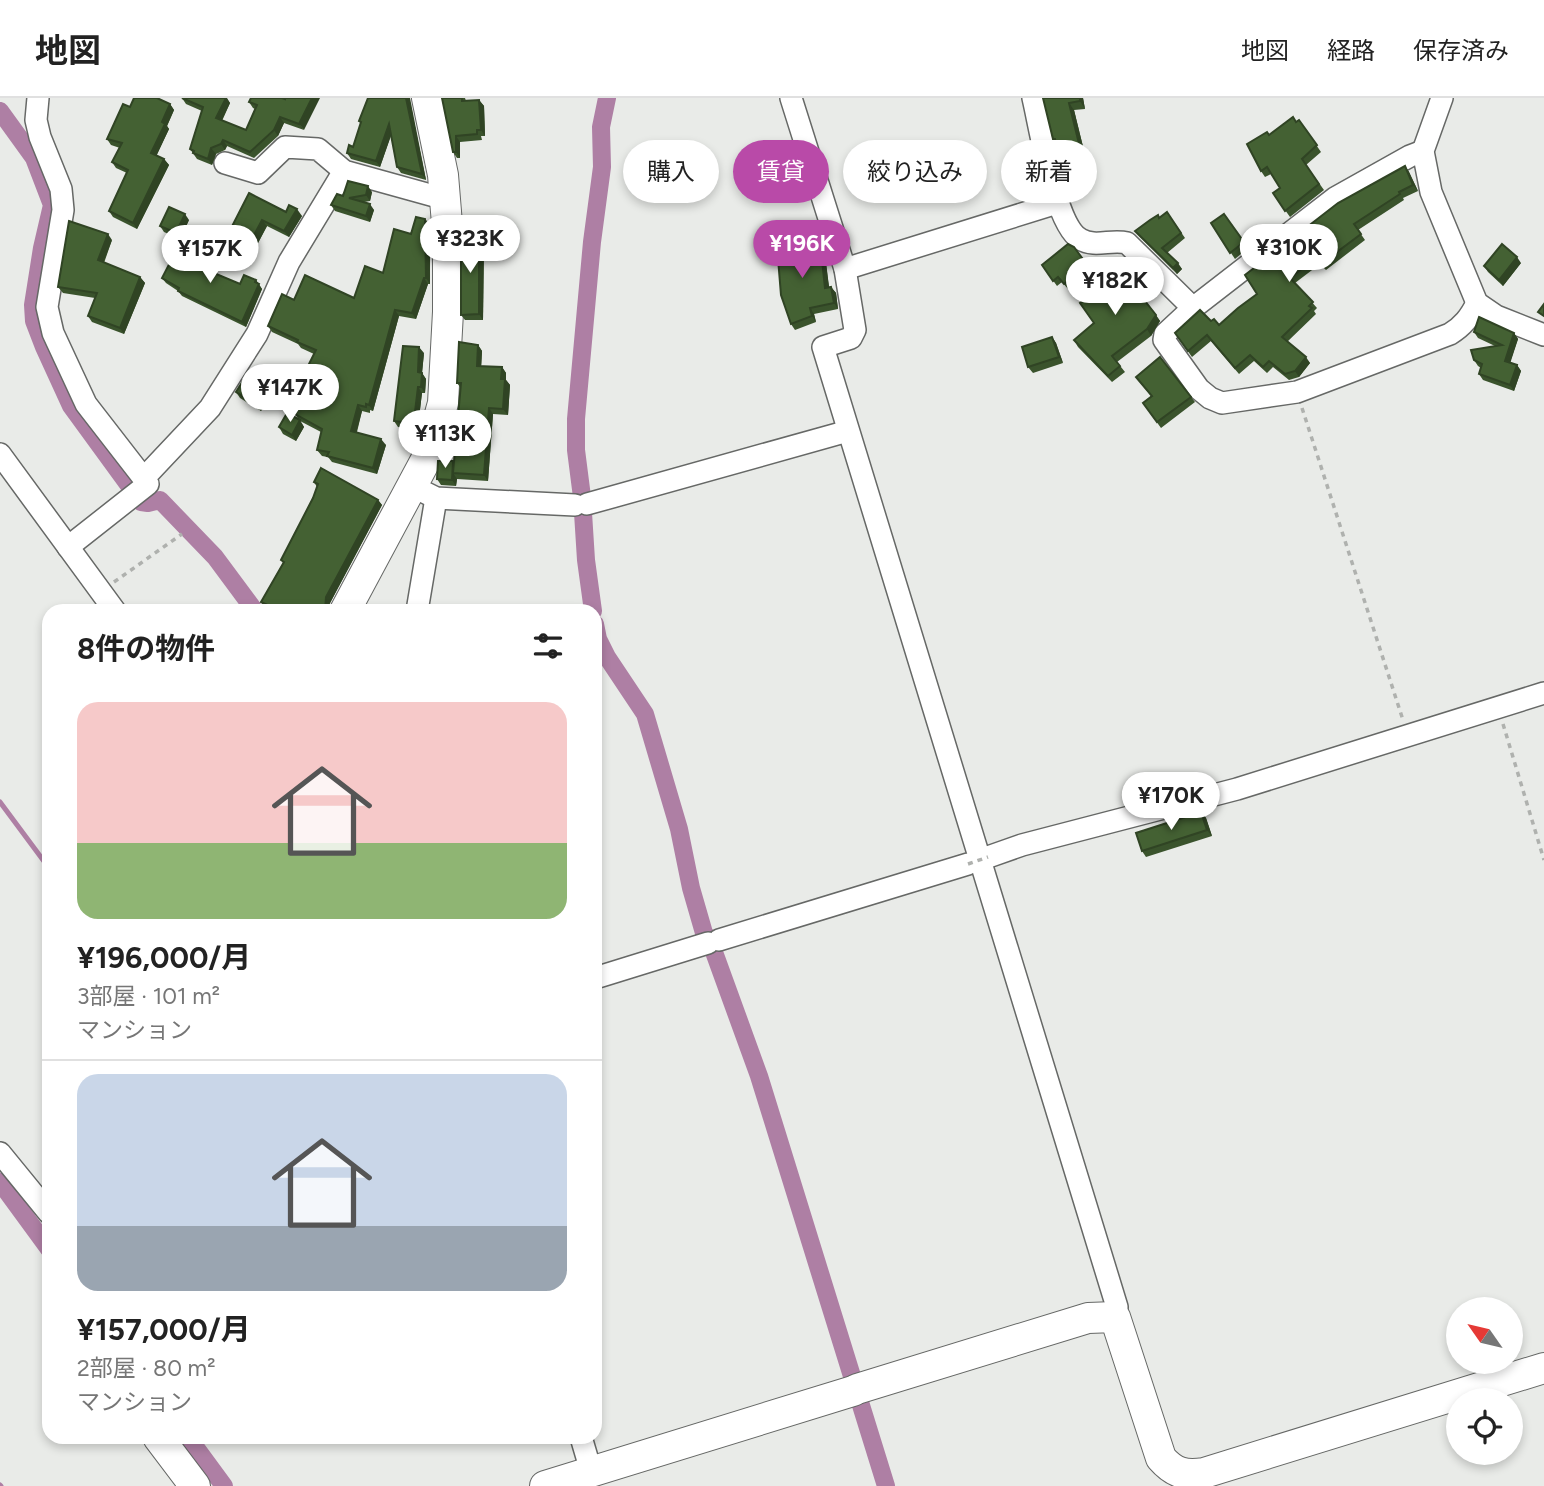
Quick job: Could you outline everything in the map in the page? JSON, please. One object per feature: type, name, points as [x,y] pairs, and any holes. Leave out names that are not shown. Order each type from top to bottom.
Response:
[{"type":"street","points":[[38,98],[36,120],[61,190],[63,209],[47,307],[53,333],[86,404],[148,484],[68,547]]},
{"type":"street","points":[[417,604],[424,492],[429,454],[443,403],[448,312],[448,236],[443,175],[427,98]]},
{"type":"street","points":[[791,98],[845,269],[855,330],[851,338],[823,347],[1117,1307],[1115,1317],[1160,1458],[1177,1472],[1188,1475],[1204,1473],[1544,1368]]},
{"type":"street","points":[[1033,98],[1057,204],[1069,230],[1078,239],[1089,243],[1118,240],[1127,243],[1193,308]]},
{"type":"street","points":[[1440,100],[1423,151],[1430,192],[1477,303],[1496,316],[1544,335]]},
{"type":"street","points":[[225,163],[258,173],[285,147],[318,149],[344,171],[445,200]]},
{"type":"street","points":[[1423,151],[1335,198],[1193,308],[1165,334],[1164,340],[1199,389],[1222,403],[1297,391],[1450,334],[1470,317],[1477,303]]},
{"type":"street","points":[[144,478],[210,408],[257,334],[289,262],[344,171]]},
{"type":"street","points":[[845,269],[1057,204]]},
{"type":"street","points":[[424,492],[581,504],[848,431]]},
{"type":"street","points":[[0,454],[110,604]]},
{"type":"street","points":[[350,604],[424,492]]},
{"type":"street","points":[[602,976],[978,861],[1022,845],[1237,789],[1544,693]]},
{"type":"street","points":[[0,1153],[42,1204]]},
{"type":"street","points":[[545,1486],[1088,1318],[1115,1317]]},
{"type":"street","points":[[163,1444],[195,1486]]},
{"type":"street","points":[[583,1444],[591,1471]]},
{"type":"path","points":[[1297,391],[1408,735]]},
{"type":"path","points":[[101,591],[182,534]]},
{"type":"path","points":[[1497,706],[1544,860]]},
{"type":"building","points":[[134,98],[157,98],[170,104],[162,122],[165,124],[151,153],[164,159],[133,223],[109,211],[128,170],[112,162],[122,143],[107,139],[123,104],[130,107]]},
{"type":"building","points":[[182,98],[226,98],[216,118],[246,130],[257,105],[249,102],[251,98],[312,98],[299,124],[280,117],[274,130],[250,152],[223,140],[221,144],[211,148],[208,159],[190,149],[203,107]]},
{"type":"building","points":[[368,98],[406,98],[422,174],[397,167],[389,124],[376,161],[347,153],[349,145],[353,147]]},
{"type":"building","points":[[442,98],[479,100],[481,130],[477,130],[477,134],[456,136],[456,152],[453,152]]},
{"type":"building","points":[[1043,98],[1080,98],[1080,101],[1069,103],[1078,140],[1053,139]]},
{"type":"building","points":[[1293,117],[1296,122],[1299,120],[1317,145],[1302,159],[1319,184],[1285,211],[1273,193],[1280,188],[1267,167],[1261,171],[1247,144],[1267,132],[1269,135]]},
{"type":"building","points":[[1405,166],[1413,185],[1354,224],[1361,234],[1321,264],[1316,258],[1290,278],[1313,302],[1309,306],[1312,308],[1282,337],[1306,357],[1295,371],[1285,374],[1269,361],[1263,367],[1250,355],[1235,368],[1207,335],[1188,351],[1175,333],[1200,310],[1219,325],[1257,294],[1245,275],[1338,203]]},
{"type":"building","points":[[348,181],[368,186],[366,195],[349,198],[370,204],[366,216],[331,205],[337,194],[343,196]]},
{"type":"building","points":[[249,193],[286,212],[289,205],[297,209],[284,231],[262,220],[253,237],[245,233],[238,247],[225,240]]},
{"type":"building","points":[[169,207],[185,214],[176,233],[160,226]]},
{"type":"building","points":[[1167,212],[1181,233],[1162,248],[1178,263],[1173,268],[1135,231]]},
{"type":"building","points":[[1224,214],[1244,242],[1230,253],[1211,223]]},
{"type":"building","points":[[416,217],[425,219],[426,278],[412,313],[395,310],[369,405],[358,405],[351,431],[381,439],[373,468],[327,456],[329,452],[317,450],[322,429],[295,414],[317,373],[307,368],[316,350],[268,326],[282,294],[294,300],[305,275],[354,298],[365,266],[383,273],[394,229],[411,234]]},
{"type":"building","points":[[69,221],[108,234],[98,260],[140,277],[120,328],[88,316],[97,293],[58,287]]},
{"type":"building","points":[[461,233],[479,237],[479,314],[461,315]]},
{"type":"building","points":[[820,241],[825,288],[831,287],[834,303],[810,308],[812,316],[791,324],[781,295],[777,246]]},
{"type":"building","points":[[1068,244],[1074,247],[1085,262],[1082,264],[1085,268],[1064,284],[1058,277],[1053,281],[1042,265]]},
{"type":"building","points":[[1502,244],[1517,257],[1499,280],[1484,266]]},
{"type":"building","points":[[178,247],[209,263],[212,266],[209,271],[240,284],[244,275],[256,280],[259,284],[242,322],[178,291],[179,288],[162,278]]},
{"type":"building","points":[[1128,260],[1145,278],[1134,287],[1156,315],[1147,329],[1112,356],[1120,366],[1108,376],[1074,340],[1094,323],[1080,303],[1103,286],[1101,283]]},
{"type":"building","points":[[1544,304],[1544,316],[1538,312]]},
{"type":"building","points":[[1479,317],[1514,333],[1505,361],[1517,365],[1510,385],[1479,374],[1482,364],[1474,360],[1471,350],[1502,345],[1474,332]]},
{"type":"building","points":[[1052,337],[1059,357],[1028,367],[1022,347]]},
{"type":"building","points":[[459,342],[478,345],[477,366],[502,367],[501,379],[505,379],[503,409],[489,408],[484,475],[453,473],[461,383],[457,383]]},
{"type":"building","points":[[403,346],[419,347],[418,372],[422,373],[414,420],[410,423],[394,421]]},
{"type":"building","points":[[1160,357],[1191,397],[1157,422],[1143,403],[1152,396],[1136,377]]},
{"type":"building","points":[[253,369],[266,378],[268,385],[256,405],[236,392]]},
{"type":"building","points":[[287,413],[300,420],[292,435],[279,427]]},
{"type":"building","points":[[438,461],[453,461],[452,480],[437,479]]},
{"type":"building","points":[[321,468],[378,500],[326,597],[326,604],[266,604],[261,602],[284,562],[281,560],[313,498],[318,484],[314,482]]},
{"type":"building","points":[[1201,812],[1207,830],[1142,851],[1136,833]]},
{"type":"waterway","points":[[592,604],[576,450],[576,419],[592,242],[602,167],[601,127],[607,98]]},
{"type":"waterway","points":[[0,111],[34,158],[52,205],[33,305],[34,321],[71,406],[141,502],[160,500],[215,557],[250,604]]},
{"type":"waterway","points":[[602,647],[645,714],[679,829],[691,888],[704,933],[710,941],[759,1076],[886,1486]]},
{"type":"waterway","points":[[0,802],[42,859]]},
{"type":"waterway","points":[[0,1182],[42,1239]]},
{"type":"waterway","points":[[193,1444],[224,1486]]}]
